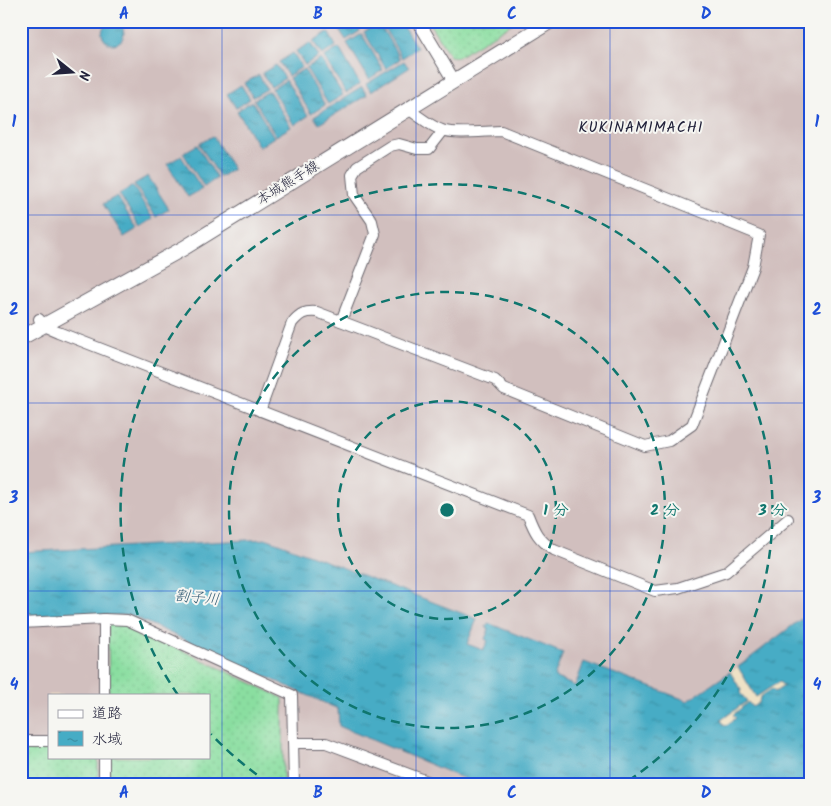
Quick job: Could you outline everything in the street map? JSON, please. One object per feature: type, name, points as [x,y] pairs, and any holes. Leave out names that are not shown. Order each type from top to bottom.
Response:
[{"type":"main road","name":"本城熊手線","points":[[21,329],[41,323],[184,248],[408,109],[537,21]]},
{"type":"main road","name":"本城熊手線","points":[[21,338],[41,323],[551,21]]},
{"type":"street","points":[[418,21],[452,78]]},
{"type":"street","points":[[260,411],[292,323],[300,314],[307,311],[317,312],[495,380],[504,390],[645,446],[669,442],[692,425],[753,267],[759,235],[501,131],[460,133],[442,131],[408,109]]},
{"type":"street","points":[[341,321],[375,234],[372,221],[354,195],[352,175],[356,167],[390,146],[400,144],[429,150],[442,131]]},
{"type":"street","points":[[41,323],[528,516],[534,533],[554,550],[655,591],[678,588],[726,572],[788,519]]},
{"type":"street","points":[[104,619],[104,694]]},
{"type":"street","points":[[21,623],[104,619],[127,620],[292,695],[294,785]]},
{"type":"street","points":[[21,741],[48,741]]},
{"type":"street","points":[[294,743],[326,743],[438,785]]},
{"type":"street","points":[[104,758],[104,785]]},
{"type":"shaded area","points":[[21,21],[810,21],[810,612],[738,667],[688,701],[585,662],[575,686],[554,677],[563,654],[489,629],[484,651],[467,644],[476,618],[268,539],[21,552]]},
{"type":"shaded area","points":[[130,615],[338,709],[339,726],[479,785],[21,785],[21,618]]},
{"type":"green space","points":[[428,21],[516,21],[458,57],[450,56]]},
{"type":"green space","points":[[108,624],[128,625],[283,698],[283,785],[110,785],[109,758],[210,758],[210,694],[109,694]]},
{"type":"green space","points":[[21,747],[48,747],[48,758],[98,758],[98,785],[21,785]]},
{"type":"water","points":[[345,21],[354,21],[360,31],[346,40],[337,26]]},
{"type":"water","points":[[380,21],[400,21],[417,48],[402,58]]},
{"type":"water","points":[[113,22],[121,25],[124,33],[121,41],[113,44],[105,41],[102,33],[105,25]]},
{"type":"water","points":[[379,23],[400,59],[386,69],[364,32]]},
{"type":"water","points":[[328,32],[336,46],[322,55],[313,41]]},
{"type":"water","points":[[362,34],[383,70],[369,79],[347,43]]},
{"type":"water","points":[[310,43],[319,56],[305,65],[296,51]]},
{"type":"water","points":[[339,48],[360,84],[346,93],[324,57]]},
{"type":"water","points":[[293,53],[302,67],[288,76],[279,62]]},
{"type":"water","points":[[321,59],[343,95],[328,104],[306,68]]},
{"type":"water","points":[[404,61],[409,68],[371,92],[366,84]]},
{"type":"water","points":[[276,65],[285,78],[271,87],[262,73]]},
{"type":"water","points":[[304,69],[325,105],[311,114],[289,78]]},
{"type":"water","points":[[259,75],[267,89],[253,97],[244,83]]},
{"type":"water","points":[[286,80],[308,116],[294,125],[272,89]]},
{"type":"water","points":[[241,85],[250,99],[236,108],[227,94]]},
{"type":"water","points":[[362,87],[367,95],[319,124],[314,117]]},
{"type":"water","points":[[269,91],[291,127],[276,136],[254,100]]},
{"type":"water","points":[[252,101],[274,137],[259,147],[237,111]]},
{"type":"water","points":[[213,136],[233,169],[220,177],[199,144]]},
{"type":"water","points":[[197,145],[217,178],[204,187],[183,153]]},
{"type":"water","points":[[181,156],[202,189],[188,197],[167,164]]},
{"type":"water","points":[[148,176],[169,209],[156,217],[134,184]]},
{"type":"water","points":[[133,186],[153,219],[140,227],[119,194]]},
{"type":"water","points":[[117,196],[137,229],[124,237],[103,204]]},
{"type":"water","name":"割子川","points":[[268,539],[477,619],[467,644],[483,650],[488,641],[485,639],[489,629],[486,627],[488,623],[563,653],[554,677],[575,686],[584,662],[688,701],[730,672],[741,690],[740,693],[747,701],[721,720],[725,726],[736,718],[733,715],[748,702],[752,707],[759,703],[760,697],[772,689],[775,692],[784,686],[779,682],[756,697],[738,667],[801,619],[810,630],[810,785],[479,785],[339,726],[338,709],[130,615],[21,618],[21,552]]},
{"type":"district","name":"KUKINAMIMACHI","points":[[641,128]]}]
